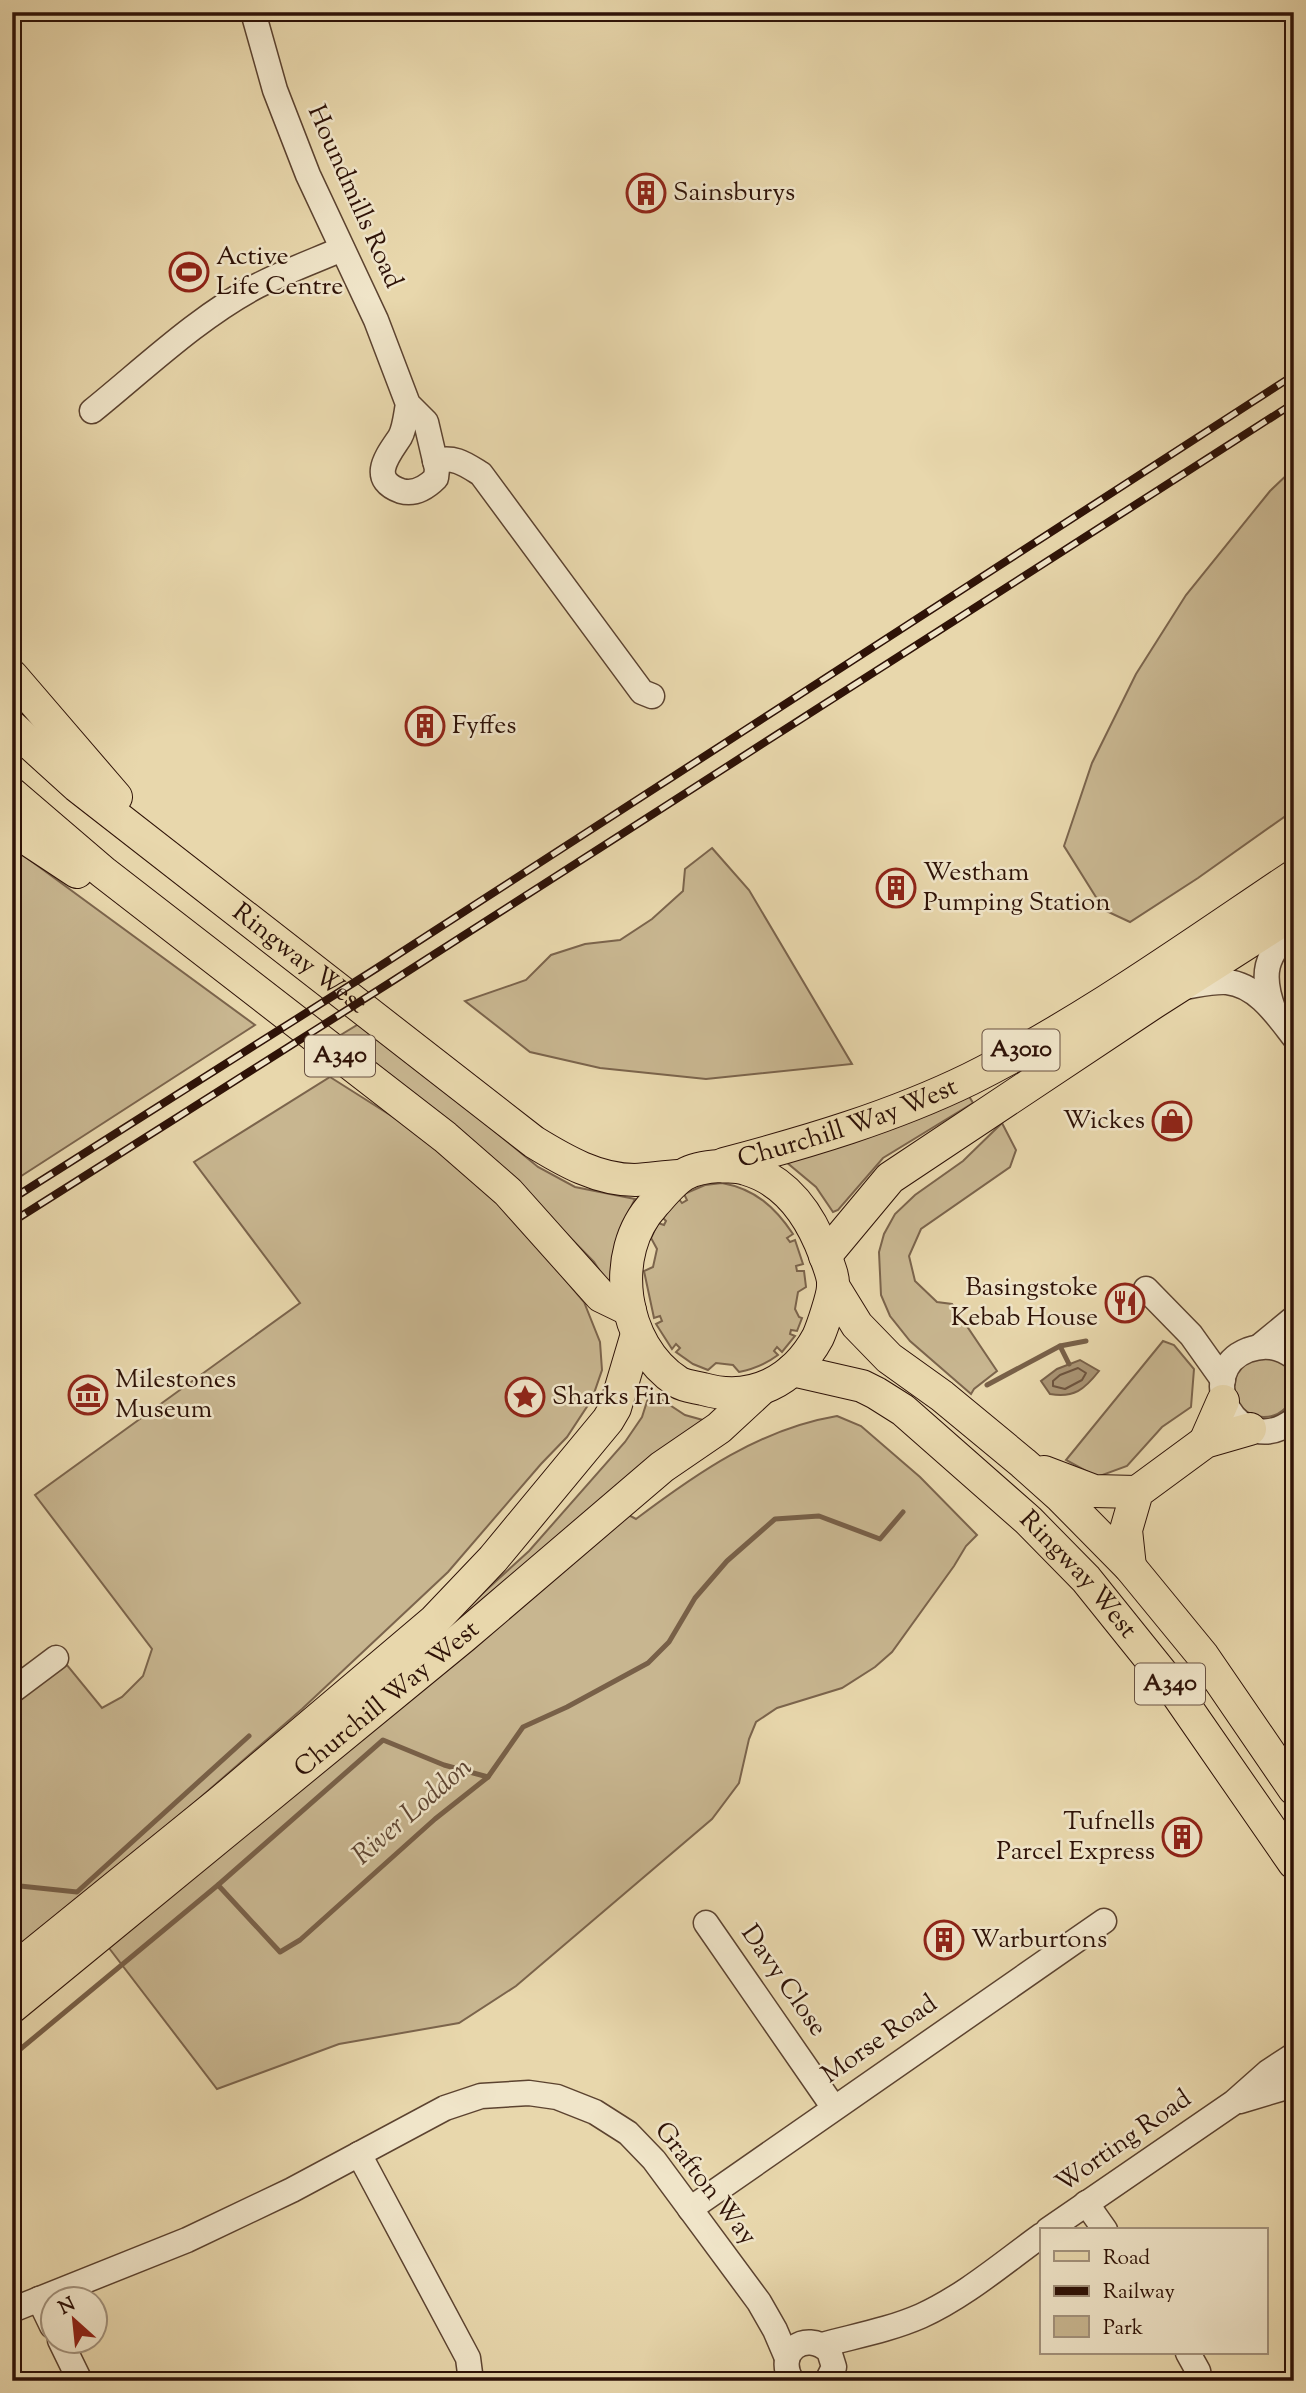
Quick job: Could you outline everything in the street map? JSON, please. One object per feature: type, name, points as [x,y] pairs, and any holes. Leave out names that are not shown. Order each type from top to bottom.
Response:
[{"type":"main road","points":[[12,676],[69,745],[172,859]]},
{"type":"main road","name":"Ringway West","points":[[12,727],[77,786],[534,1142],[558,1157],[600,1175],[635,1180],[679,1176]]},
{"type":"main road","name":"Ringway West","points":[[12,794],[103,872],[445,1137],[508,1192],[601,1296],[634,1322]]},
{"type":"main road","points":[[12,829],[239,979]]},
{"type":"main road","name":"Churchill Way West","points":[[720,1166],[829,1134],[971,1078],[1112,998],[1294,876]]},
{"type":"main road","name":"Churchill Way West","points":[[825,1256],[890,1178],[1294,912]]},
{"type":"main road","points":[[704,1167],[746,1169],[785,1189],[813,1225],[825,1256],[834,1286],[816,1341],[782,1379],[759,1391],[716,1393],[679,1382],[650,1355],[634,1322],[626,1273],[634,1234],[644,1214],[679,1176],[704,1167]]},
{"type":"main road","name":"Ringway West","points":[[834,1286],[857,1325],[889,1358],[942,1396],[1023,1463],[1060,1496],[1129,1567],[1203,1656],[1294,1789]]},
{"type":"main road","name":"Churchill Way West","points":[[12,1970],[218,1804],[433,1621],[493,1559],[608,1420],[615,1408],[634,1322]]},
{"type":"main road","name":"Ringway West","points":[[792,1370],[862,1386],[903,1410],[1028,1520],[1086,1579],[1168,1681],[1294,1863]]},
{"type":"main road","points":[[1205,1442],[1223,1390]]},
{"type":"main road","name":"Churchill Way West","points":[[12,2007],[452,1646],[662,1467],[719,1428],[759,1391]]},
{"type":"main road","points":[[1129,1567],[1126,1530],[1137,1492],[1205,1442],[1250,1429]]},
{"type":"main road","points":[[1023,1463],[1073,1485],[1094,1491],[1137,1492]]},
{"type":"street","name":"Houndmills Road","points":[[253,12],[275,90],[308,175],[376,320],[408,404],[425,422],[435,461]]},
{"type":"street","points":[[92,411],[190,331],[238,298],[257,286],[342,249]]},
{"type":"street","points":[[408,404],[402,435],[384,460],[385,476],[392,487],[412,492],[427,486],[436,478],[435,461],[447,458],[461,461],[481,474],[642,692],[652,696]]},
{"type":"street","points":[[1274,1011],[1266,990],[1268,960],[1272,951],[1294,928]]},
{"type":"street","points":[[1175,988],[1224,982],[1240,985],[1274,1011],[1294,1037]]},
{"type":"street","points":[[1146,1289],[1191,1335],[1223,1390],[1228,1411],[1237,1422],[1262,1432],[1277,1430],[1294,1420]]},
{"type":"street","points":[[1223,1390],[1229,1363],[1294,1318]]},
{"type":"street","points":[[1191,1335],[1209,1344],[1250,1350],[1269,1346],[1294,1357]]},
{"type":"street","points":[[12,1691],[56,1658]]},
{"type":"street","name":"Morse Road","points":[[690,2209],[1104,1921]]},
{"type":"street","name":"Davy Close","points":[[706,1923],[834,2108]]},
{"type":"street","name":"Worting Road","points":[[1051,2228],[1233,2103],[1268,2072],[1294,2055]]},
{"type":"street","name":"Worting Road","points":[[1233,2103],[1269,2093],[1294,2082]]},
{"type":"street","name":"Grafton Way","points":[[77,2284],[187,2240],[292,2190],[445,2108],[481,2096],[529,2092],[557,2097],[595,2112],[628,2133],[654,2160],[759,2302],[775,2330],[786,2373]]},
{"type":"street","points":[[359,2154],[468,2358],[471,2381]]},
{"type":"street","points":[[1086,2203],[1104,2228]]},
{"type":"street","points":[[786,2373],[797,2345],[825,2366],[969,2288],[1040,2236]]},
{"type":"street","name":"Grafton Way","points":[[12,2310],[38,2299]]},
{"type":"street","name":"Grafton Way","points":[[759,2302],[825,2366]]},
{"type":"street","points":[[67,2354],[80,2381]]},
{"type":"street","points":[[1189,2354],[1200,2381]]},
{"type":"green space","points":[[1294,468],[1294,810],[1130,922],[1104,910],[1064,846],[1092,763],[1136,674],[1186,595],[1270,491]]},
{"type":"green space","points":[[12,847],[255,1025],[12,1182]]},
{"type":"green space","points":[[712,848],[749,890],[852,1064],[706,1079],[600,1068],[530,1052],[465,1001],[526,980],[551,955],[585,944],[620,940],[652,919],[683,891],[685,869]]},
{"type":"green space","points":[[362,1022],[538,1167],[575,1187],[635,1199],[620,1229],[611,1288],[594,1262],[545,1212],[334,1039]]},
{"type":"green space","points":[[330,1077],[447,1151],[495,1196],[584,1302],[600,1342],[602,1370],[592,1399],[567,1437],[448,1572],[302,1709],[78,1904],[12,1953],[12,1705],[67,1665],[102,1708],[122,1697],[143,1676],[152,1649],[35,1495],[300,1303],[194,1162]]},
{"type":"green space","points":[[966,1091],[973,1103],[883,1158],[838,1210],[833,1212],[816,1187],[779,1156]]},
{"type":"green space","points":[[1002,1123],[1016,1150],[1010,1167],[921,1229],[909,1256],[915,1281],[937,1302],[952,1304],[997,1371],[971,1394],[910,1341],[890,1316],[881,1295],[879,1252],[884,1234],[895,1214],[915,1195],[963,1161]]},
{"type":"green space","points":[[722,1183],[754,1195],[786,1224],[793,1234],[787,1238],[790,1242],[795,1240],[803,1264],[796,1266],[797,1271],[804,1271],[806,1287],[798,1292],[795,1309],[802,1318],[797,1331],[791,1330],[790,1334],[795,1336],[782,1352],[777,1347],[774,1351],[778,1355],[760,1366],[739,1372],[733,1365],[716,1363],[708,1370],[693,1364],[676,1352],[680,1348],[676,1344],[672,1349],[656,1324],[662,1321],[660,1316],[654,1318],[644,1271],[653,1267],[657,1249],[651,1238],[658,1223],[664,1225],[666,1221],[662,1217],[678,1198],[682,1203],[687,1200],[684,1194],[705,1185]]},
{"type":"green space","points":[[1163,1341],[1174,1345],[1194,1369],[1191,1407],[1162,1427],[1127,1466],[1097,1477],[1066,1460]]},
{"type":"green space","points":[[1264,1357],[1285,1366],[1294,1387],[1285,1408],[1264,1417],[1243,1408],[1234,1387],[1243,1366]]},
{"type":"green space","points":[[650,1392],[685,1415],[710,1422],[329,1733],[529,1551],[625,1442],[642,1417]]},
{"type":"green space","points":[[837,1416],[861,1426],[920,1477],[977,1535],[966,1546],[892,1652],[875,1667],[842,1688],[777,1708],[756,1722],[749,1739],[739,1783],[712,1819],[516,1986],[459,2023],[339,2044],[217,2089],[109,1948],[625,1513],[636,1519],[682,1485],[756,1442],[809,1422]]},
{"type":"water","points":[[1080,1360],[1099,1371],[1078,1391],[1066,1395],[1050,1394],[1041,1381],[1057,1369]]},
{"type":"waterway","name":"River Loddon","points":[[987,1385],[1060,1346],[1086,1341]]},
{"type":"waterway","points":[[1060,1346],[1069,1364]]},
{"type":"waterway","name":"River Loddon","points":[[218,1885],[280,1952],[300,1940],[435,1819],[488,1777],[523,1727],[567,1707],[648,1663],[669,1642],[695,1598],[727,1561],[775,1519],[819,1516],[880,1539],[903,1512]]},
{"type":"waterway","points":[[12,1892],[20,1886],[77,1892],[249,1736]]},
{"type":"waterway","points":[[12,2056],[218,1885],[383,1740],[444,1765],[488,1777]]},
{"type":"railway","points":[[12,1199],[377,968],[1294,375]]},
{"type":"railway","points":[[12,1222],[1294,403]]},
{"type":"place","name":"Sainsburys","points":[[646,193]]},
{"type":"place","name":"Active Life Centre","points":[[189,272]]},
{"type":"place","name":"Fyffes","points":[[425,726]]},
{"type":"place","name":"Westham Pumping Station","points":[[896,888]]},
{"type":"place","name":"Wickes","points":[[1172,1121]]},
{"type":"place","name":"Basingstoke Kebab House","points":[[1125,1303]]},
{"type":"place","name":"Milestones Museum","points":[[88,1395]]},
{"type":"place","name":"Sharks Fin","points":[[525,1397]]},
{"type":"place","name":"Tufnells Parcel Express","points":[[1182,1837]]},
{"type":"place","name":"Warburtons","points":[[944,1940]]}]
